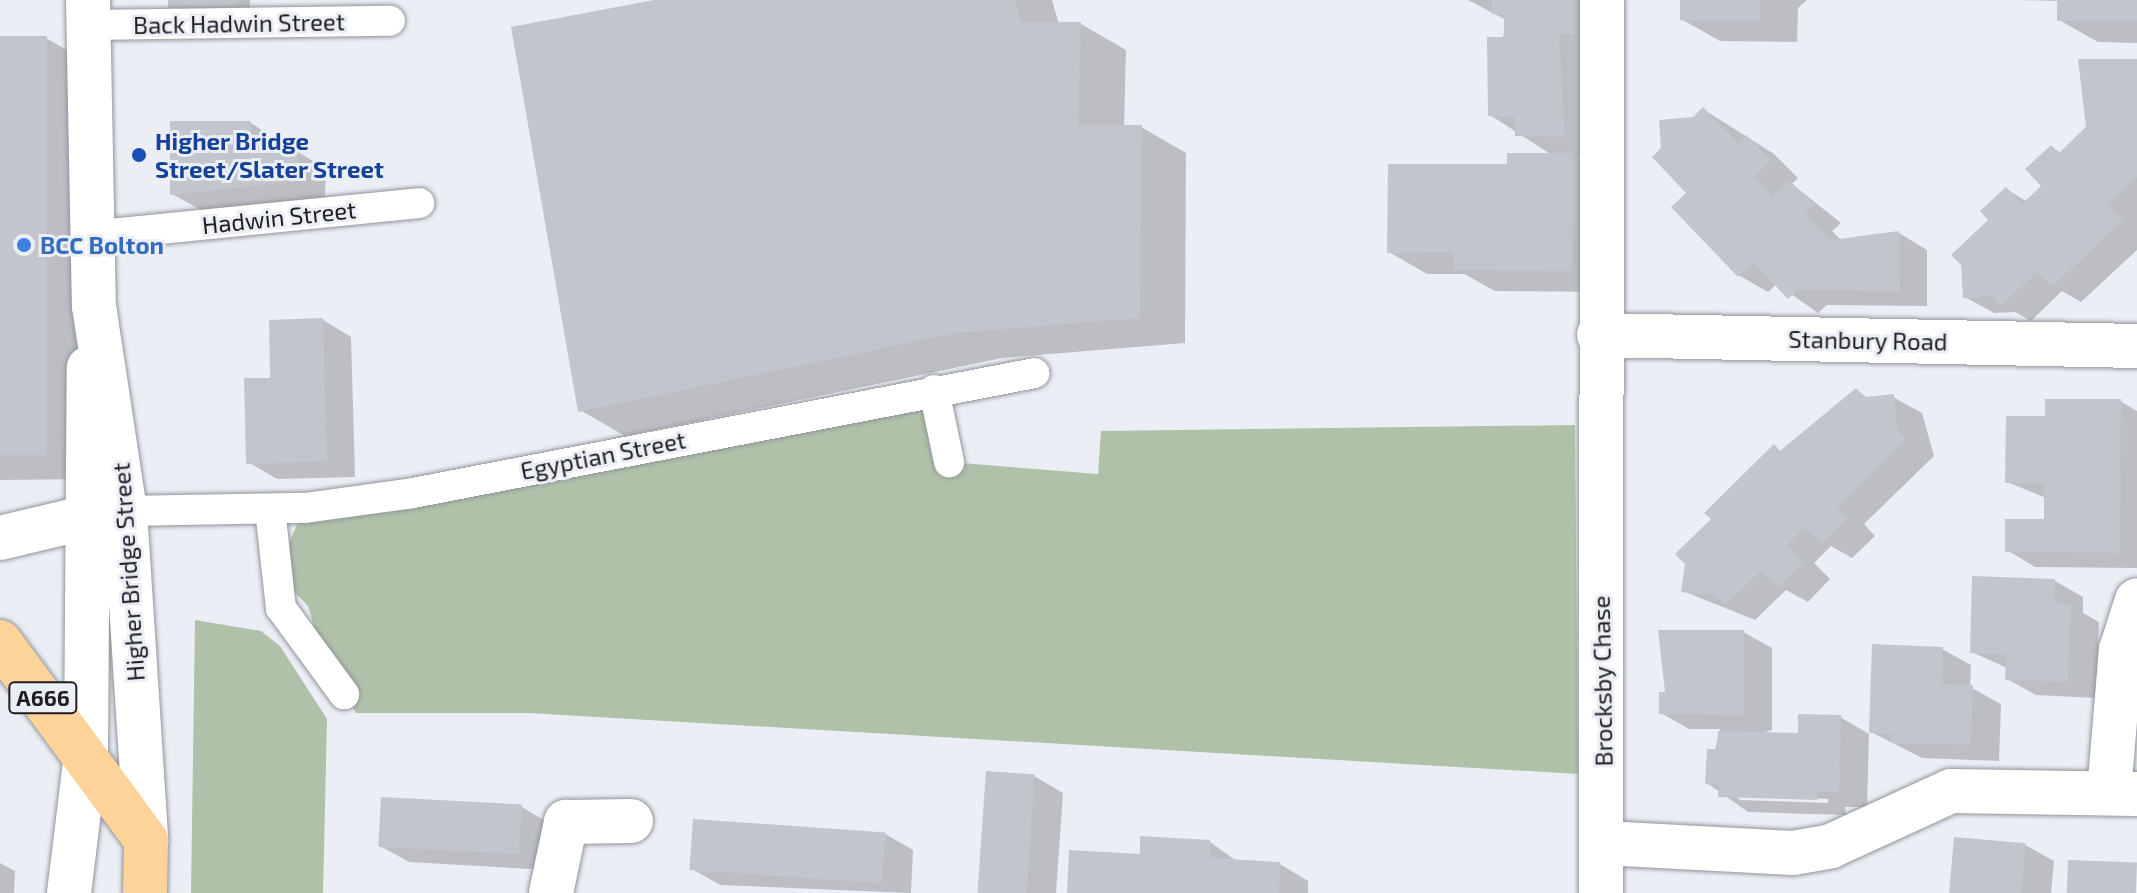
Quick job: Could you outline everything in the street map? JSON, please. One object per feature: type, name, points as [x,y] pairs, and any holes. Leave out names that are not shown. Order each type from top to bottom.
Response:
[{"type":"highway","name":"A666","points":[[0,642],[86,754],[146,840]]},
{"type":"highway","points":[[145,893],[146,840]]},
{"type":"street","name":"Brocksby Chase","points":[[1601,893],[1599,335],[1602,0]]},
{"type":"street","name":"Higher Bridge Street","points":[[88,13],[90,236],[104,515],[146,840]]},
{"type":"street","name":"Stanbury Road","points":[[1599,335],[2137,346]]},
{"type":"street","name":"Higher Bridge Street","points":[[69,893],[86,754],[104,515]]},
{"type":"street","points":[[0,538],[104,515]]},
{"type":"street","points":[[1603,843],[1803,852],[1951,791],[2123,793],[2121,650],[2137,600]]},
{"type":"street","points":[[551,893],[566,822],[631,821]]},
{"type":"lane","name":"Back Hadwin Street","points":[[88,13],[390,21]]},
{"type":"lane","name":"Hadwin Street","points":[[90,236],[419,203]]},
{"type":"lane","name":"Egyptian Street","points":[[104,515],[270,509],[413,493],[934,390],[1035,373]]},
{"type":"lane","points":[[934,390],[949,462]]},
{"type":"lane","points":[[270,509],[281,608],[344,694]]},
{"type":"green space","points":[[934,390],[949,462],[1098,474],[1101,431],[1575,425],[1578,774],[528,713],[356,713],[323,658],[308,606],[275,572],[305,508],[351,517]]},
{"type":"green space","points":[[195,620],[261,631],[280,646],[327,719],[323,893],[191,893]]},
{"type":"building","points":[[168,0],[235,0],[235,8],[168,8]]},
{"type":"building","points":[[654,0],[1015,0],[1021,22],[1081,22],[1078,125],[1142,125],[1140,318],[956,333],[578,412],[511,27]]},
{"type":"building","points":[[1492,0],[1575,0],[1575,34],[1559,34],[1565,137],[1515,136],[1515,117],[1488,116],[1487,37],[1504,37],[1504,14],[1492,14]]},
{"type":"building","points":[[1680,0],[1760,0],[1760,20],[1680,20]]},
{"type":"building","points":[[2057,0],[2137,0],[2137,21],[2057,21]]},
{"type":"building","name":"BCC Bolton","points":[[0,36],[47,36],[47,455],[0,455]]},
{"type":"building","points":[[2078,59],[2137,59],[2137,177],[2108,205],[2123,220],[2052,287],[2037,272],[2001,306],[1992,296],[1963,298],[1961,265],[1951,255],[1988,220],[1980,211],[2006,187],[2022,204],[2041,186],[2025,169],[2051,145],[2059,153],[2086,127]]},
{"type":"building","points":[[1703,107],[1738,143],[1746,135],[1771,161],[1754,177],[1772,196],[1789,180],[1814,205],[1805,213],[1831,240],[1899,231],[1900,291],[1798,290],[1788,299],[1754,263],[1738,277],[1671,207],[1686,193],[1652,157],[1661,148],[1659,120],[1693,117]]},
{"type":"building","points":[[170,121],[251,121],[251,152],[298,150],[297,181],[170,195]]},
{"type":"building","points":[[1507,153],[1573,153],[1572,271],[1454,270],[1454,252],[1387,253],[1388,164],[1507,164]]},
{"type":"building","points":[[323,318],[327,461],[246,464],[244,378],[270,378],[269,320]]},
{"type":"building","points":[[1856,388],[1865,397],[1894,394],[1897,429],[1906,439],[1837,507],[1848,518],[1822,544],[1805,527],[1787,545],[1803,562],[1778,587],[1761,571],[1725,605],[1715,596],[1681,592],[1685,564],[1675,554],[1711,519],[1704,513],[1774,444],[1780,451]]},
{"type":"building","points":[[2045,399],[2121,399],[2120,553],[2005,552],[2005,519],[2044,519],[2044,483],[2005,483],[2006,416],[2045,416]]},
{"type":"building","points":[[1972,576],[2055,579],[2054,603],[2071,604],[2068,682],[2005,680],[2006,654],[1970,653]]},
{"type":"building","points":[[1658,630],[1744,630],[1744,715],[1659,714],[1659,692],[1665,692]]},
{"type":"building","points":[[1872,644],[1943,647],[1942,684],[1973,685],[1971,745],[1891,743],[1892,734],[1869,733]]},
{"type":"building","points":[[1798,714],[1841,715],[1839,792],[1817,792],[1818,800],[1718,797],[1719,785],[1705,784],[1707,749],[1717,749],[1718,731],[1798,733]]},
{"type":"building","points":[[986,771],[1035,774],[1027,893],[977,893]]},
{"type":"building","points":[[381,797],[522,804],[519,854],[378,847]]},
{"type":"building","points":[[693,819],[886,832],[882,883],[689,870]]},
{"type":"building","points":[[1140,836],[1210,840],[1210,858],[1280,862],[1279,893],[1067,893],[1069,850],[1140,854]]},
{"type":"building","points":[[1954,837],[2026,843],[2021,893],[1949,893]]},
{"type":"building","points":[[2068,860],[2137,862],[2136,893],[2067,893]]},
{"type":"place","name":"Higher Bridge Street/Slater Street","points":[[139,155]]},
{"type":"place","name":"BCC Bolton","points":[[24,245]]}]
